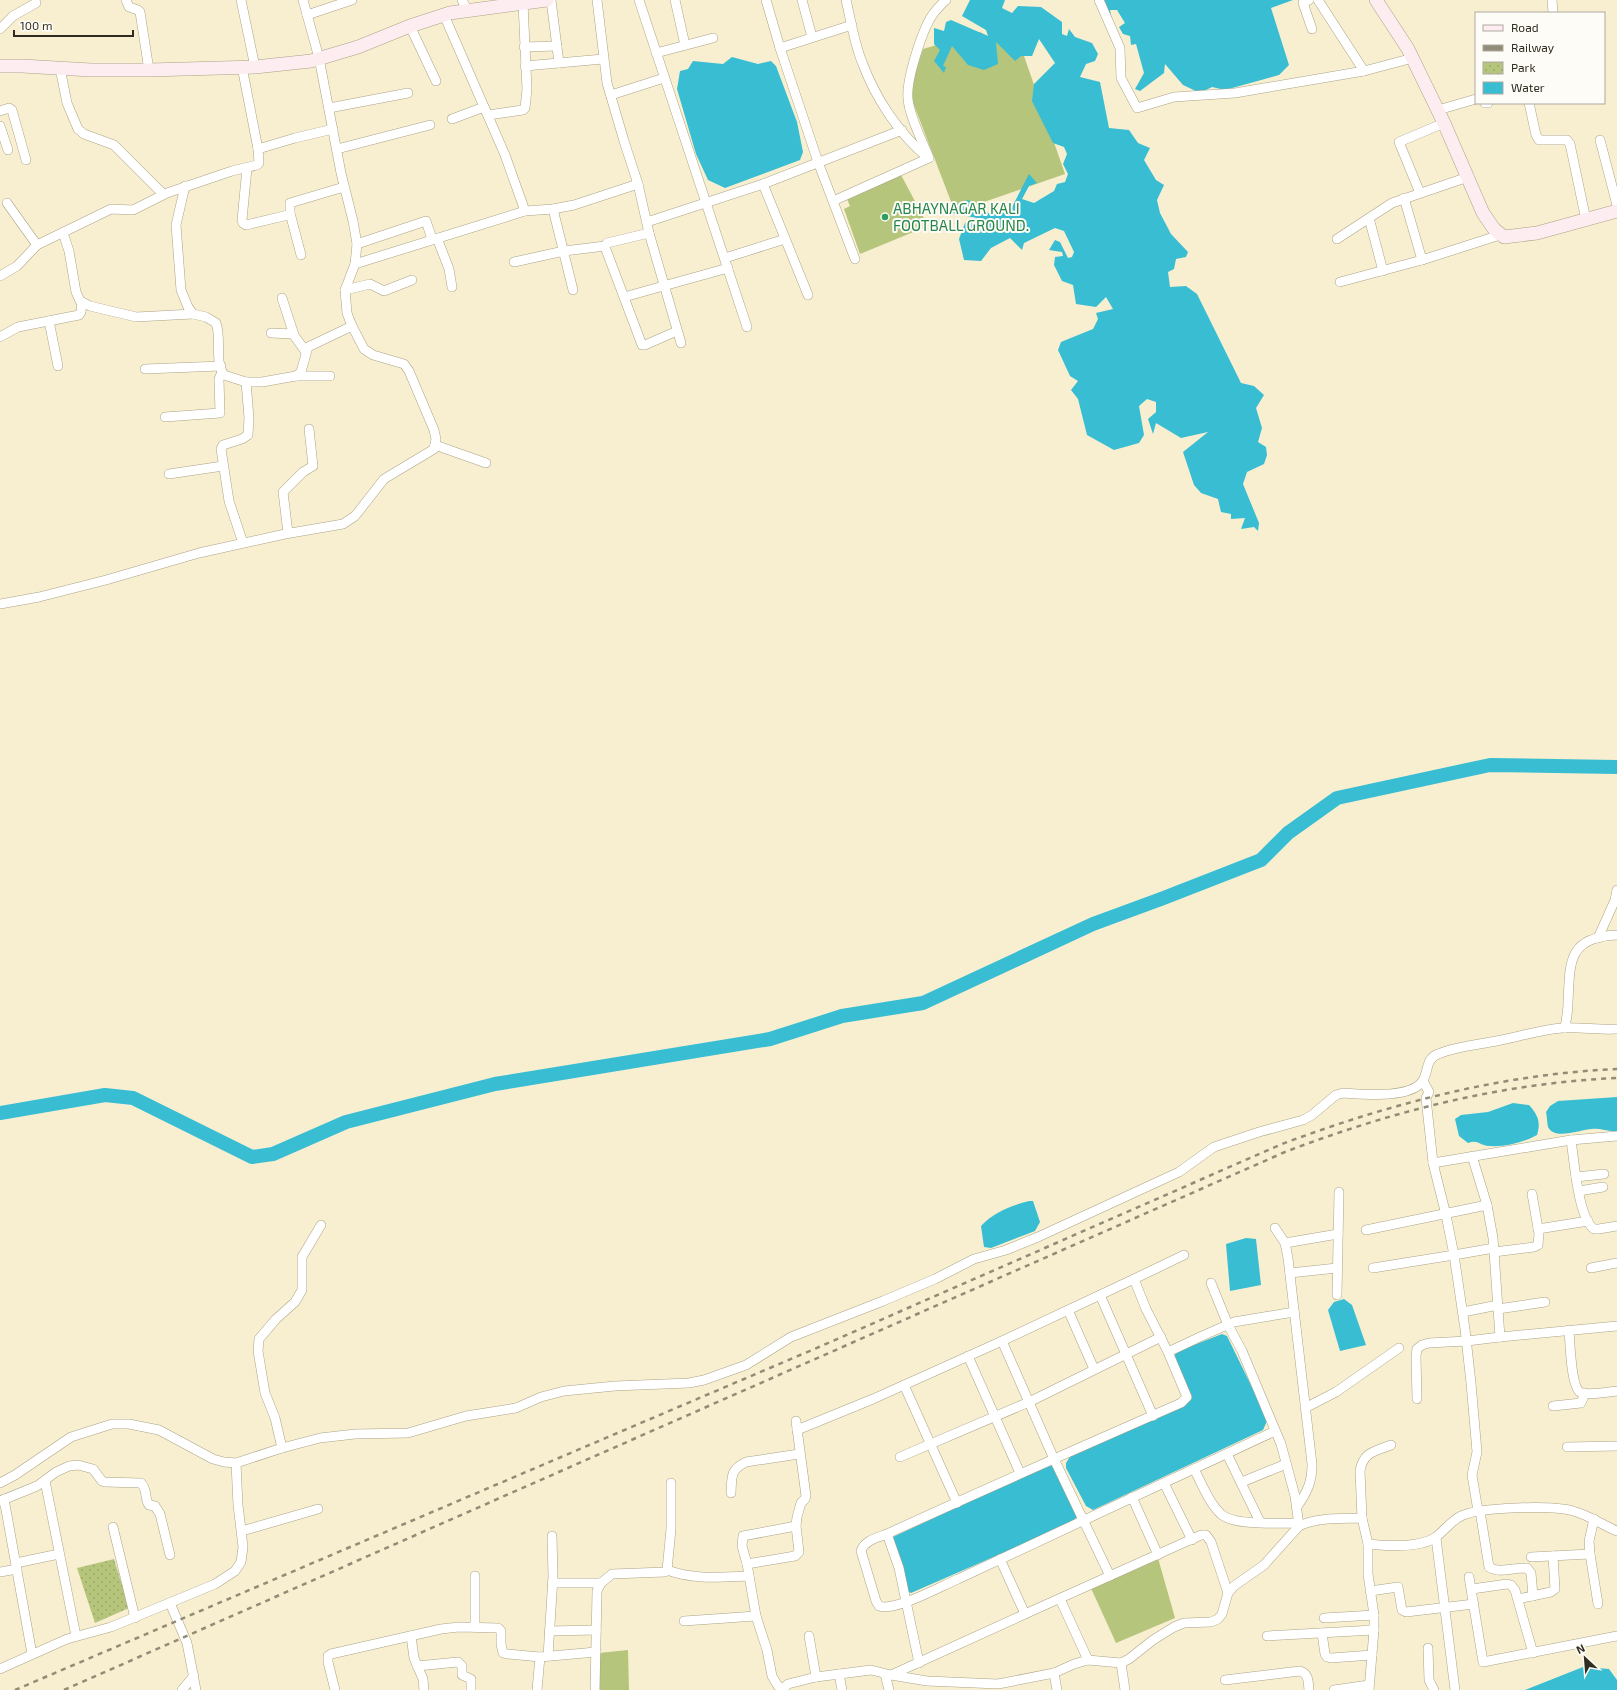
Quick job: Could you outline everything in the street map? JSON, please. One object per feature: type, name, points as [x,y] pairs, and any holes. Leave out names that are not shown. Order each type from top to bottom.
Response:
[{"type":"main road","points":[[0,66],[91,70],[149,70],[249,67],[311,61],[374,41],[410,26],[444,15],[465,5],[547,0]]},
{"type":"main road","points":[[1376,0],[1413,58],[1444,123],[1483,213],[1500,235],[1504,237],[1537,233],[1617,211]]},
{"type":"street","points":[[126,0],[129,7],[140,12],[149,70]]},
{"type":"street","points":[[0,276],[17,266],[37,245],[111,209],[133,210],[163,194],[258,164],[258,149],[241,0]]},
{"type":"street","points":[[0,604],[39,597],[106,580],[199,553],[288,533],[343,524],[355,516],[384,479],[434,449],[434,430],[406,367],[404,364],[373,355],[364,349],[352,326],[347,312],[345,290],[355,264],[357,244],[344,187],[319,58],[303,0]]},
{"type":"street","points":[[307,15],[352,0]]},
{"type":"street","points":[[551,0],[559,63]]},
{"type":"street","points":[[597,0],[603,59],[610,95],[638,184],[646,222],[681,343]]},
{"type":"street","points":[[639,0],[747,327]]},
{"type":"street","points":[[675,0],[685,45]]},
{"type":"street","points":[[766,0],[780,48],[818,162],[855,259]]},
{"type":"street","points":[[802,0],[812,37]]},
{"type":"street","points":[[846,0],[861,62],[871,84],[891,118],[916,147],[930,159]]},
{"type":"street","points":[[930,159],[909,108],[908,86],[918,50],[929,21],[946,0]]},
{"type":"street","points":[[1099,0],[1120,48],[1121,78],[1137,108],[1174,97],[1235,93],[1364,71],[1413,58]]},
{"type":"street","points":[[1309,0],[1303,3],[1312,28]]},
{"type":"street","points":[[1318,0],[1364,71]]},
{"type":"street","points":[[1552,0],[1553,12]]},
{"type":"street","points":[[452,119],[486,111],[523,110],[525,108],[527,92],[524,47],[526,2]]},
{"type":"street","points":[[0,29],[13,16],[36,3]]},
{"type":"street","points":[[444,15],[505,155],[525,211]]},
{"type":"street","points":[[780,48],[852,25]]},
{"type":"street","points":[[410,26],[436,81]]},
{"type":"street","points":[[656,53],[713,38]]},
{"type":"street","points":[[524,47],[556,46]]},
{"type":"street","points":[[525,66],[603,59]]},
{"type":"street","points":[[60,68],[66,103],[78,130],[84,134],[114,145],[163,194]]},
{"type":"street","points":[[610,95],[664,78]]},
{"type":"street","points":[[329,108],[408,93]]},
{"type":"street","points":[[1438,110],[1475,99]]},
{"type":"street","points":[[1529,104],[1536,135],[1539,140],[1567,140],[1569,142],[1586,220]]},
{"type":"street","points":[[0,111],[9,108],[12,110],[26,160]]},
{"type":"street","points":[[1420,193],[1399,142],[1444,123]]},
{"type":"street","points":[[337,149],[430,125]]},
{"type":"street","points":[[0,126],[8,150]]},
{"type":"street","points":[[258,149],[333,129]]},
{"type":"street","points":[[646,222],[763,184],[902,130]]},
{"type":"street","points":[[1600,140],[1617,205]]},
{"type":"street","points":[[833,201],[930,159]]},
{"type":"street","points":[[247,168],[242,220],[244,225],[250,225],[288,215],[290,213]]},
{"type":"street","points":[[1337,238],[1385,206],[1404,198],[1468,177]]},
{"type":"street","points":[[355,264],[525,211],[552,209],[574,205],[638,184]]},
{"type":"street","points":[[763,184],[808,295]]},
{"type":"street","points":[[185,186],[176,222],[176,230],[181,290],[188,308],[193,314]]},
{"type":"street","points":[[301,255],[290,213],[290,203],[344,187]]},
{"type":"street","points":[[1404,198],[1422,260]]},
{"type":"street","points":[[7,204],[37,245]]},
{"type":"street","points":[[552,209],[573,290]]},
{"type":"street","points":[[1369,218],[1382,271]]},
{"type":"street","points":[[357,244],[426,221],[449,269],[452,287]]},
{"type":"street","points":[[63,233],[70,251],[76,292],[78,298],[82,302],[90,306],[136,317],[193,314],[206,317],[216,323],[219,332],[221,369],[219,379],[220,413],[165,417]]},
{"type":"street","points":[[514,262],[564,251],[605,246],[607,243],[649,233]]},
{"type":"street","points":[[1340,282],[1422,260],[1500,235]]},
{"type":"street","points":[[724,258],[785,238]]},
{"type":"street","points":[[605,246],[642,345],[677,331]]},
{"type":"street","points":[[624,297],[728,268]]},
{"type":"street","points":[[345,290],[370,284],[384,291],[412,280]]},
{"type":"street","points":[[282,298],[294,335],[306,352]]},
{"type":"street","points":[[0,337],[18,327],[79,315],[81,312],[82,302]]},
{"type":"street","points":[[49,321],[58,366]]},
{"type":"street","points":[[296,376],[301,372],[308,347],[352,326]]},
{"type":"street","points":[[271,333],[294,335]]},
{"type":"street","points":[[145,369],[221,369]]},
{"type":"street","points":[[221,369],[226,376],[246,382],[262,382],[296,376],[330,376]]},
{"type":"street","points":[[243,543],[229,501],[223,466],[222,446],[242,439],[248,435],[249,418],[246,382]]},
{"type":"street","points":[[288,533],[283,492],[303,472],[314,466],[309,430]]},
{"type":"street","points":[[435,444],[486,463]]},
{"type":"street","points":[[169,474],[223,466]]},
{"type":"street","points":[[1598,938],[1616,900],[1617,890]]},
{"type":"street","points":[[1565,1028],[1568,1005],[1568,978],[1574,953],[1581,946],[1598,938],[1617,935]]},
{"type":"street","points":[[0,1483],[15,1475],[71,1437],[112,1424],[130,1424],[159,1430],[213,1458],[236,1467],[282,1448],[307,1441],[338,1435],[408,1433],[466,1416],[516,1408],[541,1397],[564,1391],[615,1386],[689,1383],[704,1380],[746,1365],[791,1337],[889,1298],[974,1259],[1006,1250],[1038,1237],[1179,1172],[1214,1147],[1258,1132],[1303,1120],[1336,1095],[1343,1093],[1393,1094],[1415,1087],[1422,1081],[1431,1058],[1437,1055],[1451,1050],[1505,1040],[1536,1031],[1565,1028],[1617,1029]]},
{"type":"street","points":[[1422,1081],[1429,1092],[1426,1098],[1433,1163],[1454,1255],[1467,1341],[1477,1452],[1472,1475],[1489,1567],[1492,1570],[1527,1568],[1531,1573],[1533,1596]]},
{"type":"street","points":[[1433,1163],[1571,1140],[1617,1136]]},
{"type":"street","points":[[1571,1140],[1578,1191],[1588,1221],[1594,1229],[1599,1230],[1617,1226]]},
{"type":"street","points":[[1472,1156],[1487,1205],[1494,1250],[1500,1337]]},
{"type":"street","points":[[1576,1177],[1604,1174]]},
{"type":"street","points":[[1578,1191],[1603,1187]]},
{"type":"street","points":[[1337,1295],[1339,1192]]},
{"type":"street","points":[[1373,1268],[1454,1255],[1534,1247],[1539,1241],[1532,1194]]},
{"type":"street","points":[[1366,1230],[1446,1215],[1487,1205]]},
{"type":"street","points":[[1538,1228],[1588,1221]]},
{"type":"street","points":[[282,1448],[275,1418],[265,1392],[258,1351],[259,1339],[276,1319],[295,1302],[302,1290],[302,1257],[321,1225]]},
{"type":"street","points":[[1275,1228],[1285,1243],[1290,1273],[1312,1478],[1297,1507]]},
{"type":"street","points":[[1285,1243],[1338,1234]]},
{"type":"street","points":[[747,1564],[798,1554],[799,1548],[796,1526],[800,1503],[806,1496],[796,1426],[904,1385],[1002,1341],[1184,1255]]},
{"type":"street","points":[[1591,1268],[1617,1263]]},
{"type":"street","points":[[1290,1273],[1337,1268]]},
{"type":"street","points":[[1134,1279],[1146,1309],[1168,1352],[1187,1397],[1181,1403],[1153,1416],[1054,1460],[1020,1473],[865,1544],[861,1554],[879,1606],[886,1608],[906,1602],[1275,1431]]},
{"type":"street","points":[[796,1526],[744,1536],[742,1546],[747,1564],[756,1616],[767,1650],[772,1676],[778,1686],[783,1689],[788,1684],[839,1674],[871,1670],[888,1675],[927,1681],[998,1684],[1011,1686],[1054,1673],[1074,1664],[1088,1660],[1122,1663],[1153,1640],[1174,1627],[1184,1623],[1211,1622],[1218,1619],[1224,1609],[1228,1594],[1234,1586],[1264,1565],[1299,1524],[1297,1507],[1286,1464],[1275,1431],[1242,1351],[1228,1325],[1211,1283]]},
{"type":"street","points":[[1100,1295],[1153,1416]]},
{"type":"street","points":[[1463,1312],[1545,1302]]},
{"type":"street","points":[[1068,1310],[1094,1369]]},
{"type":"street","points":[[1168,1352],[1240,1321],[1294,1312]]},
{"type":"street","points":[[1416,1399],[1416,1356],[1417,1349],[1422,1345],[1429,1343],[1467,1341],[1617,1326]]},
{"type":"street","points":[[1568,1330],[1575,1385],[1581,1393],[1617,1391]]},
{"type":"street","points":[[900,1456],[1029,1402],[1161,1337]]},
{"type":"street","points":[[1002,1341],[1054,1460],[1084,1519],[1110,1576]]},
{"type":"street","points":[[1305,1408],[1336,1392],[1398,1348]]},
{"type":"street","points":[[968,1356],[1020,1473]]},
{"type":"street","points":[[904,1385],[957,1503]]},
{"type":"street","points":[[1553,1406],[1581,1403],[1585,1393]]},
{"type":"street","points":[[1334,1690],[1369,1688],[1374,1615],[1368,1574],[1368,1544],[1362,1518],[1360,1471],[1361,1463],[1364,1457],[1370,1453],[1391,1445]]},
{"type":"street","points":[[1567,1447],[1617,1446]]},
{"type":"street","points":[[731,1493],[733,1472],[735,1468],[740,1465],[746,1462],[799,1454]]},
{"type":"street","points":[[1227,1454],[1242,1482],[1260,1522]]},
{"type":"street","points":[[1242,1482],[1286,1464]]},
{"type":"street","points":[[32,1654],[2,1500],[45,1481],[62,1469],[78,1465],[92,1469],[102,1481],[105,1482],[141,1483],[146,1492],[148,1505],[155,1506],[160,1514],[170,1555]]},
{"type":"street","points":[[0,1669],[76,1636],[111,1627],[135,1618],[215,1584],[235,1571],[243,1556],[242,1531],[236,1485],[236,1467]]},
{"type":"street","points":[[1194,1469],[1221,1514],[1228,1520],[1299,1524],[1317,1520],[1362,1518]]},
{"type":"street","points":[[45,1481],[76,1636]]},
{"type":"street","points":[[667,1570],[671,1529],[671,1483]]},
{"type":"street","points":[[1164,1483],[1192,1540]]},
{"type":"street","points":[[1132,1497],[1158,1555]]},
{"type":"street","points":[[1368,1544],[1419,1544],[1436,1538],[1452,1521],[1462,1516],[1479,1511],[1512,1508],[1556,1507],[1572,1510],[1617,1531]]},
{"type":"street","points":[[242,1531],[318,1509]]},
{"type":"street","points":[[1594,1519],[1589,1541],[1598,1604]]},
{"type":"street","points":[[113,1528],[135,1618]]},
{"type":"street","points":[[887,1534],[899,1568],[919,1663]]},
{"type":"street","points":[[888,1675],[919,1663],[1024,1614],[1204,1535],[1209,1538],[1228,1594]]},
{"type":"street","points":[[537,1690],[549,1631],[552,1583],[552,1536]]},
{"type":"street","points":[[1436,1538],[1455,1690]]},
{"type":"street","points":[[0,1572],[59,1554]]},
{"type":"street","points":[[1531,1557],[1590,1554]]},
{"type":"street","points":[[1518,1599],[1551,1592],[1555,1589],[1553,1556]]},
{"type":"street","points":[[1000,1559],[1024,1614]]},
{"type":"street","points":[[595,1690],[597,1591],[601,1583],[612,1574],[667,1570],[687,1576],[700,1577],[748,1576]]},
{"type":"street","points":[[475,1576],[475,1627]]},
{"type":"street","points":[[1469,1577],[1483,1662],[1617,1636]]},
{"type":"street","points":[[552,1583],[601,1583]]},
{"type":"street","points":[[1472,1589],[1511,1585],[1516,1590],[1533,1653]]},
{"type":"street","points":[[1370,1591],[1398,1587],[1403,1611],[1474,1604]]},
{"type":"street","points":[[1060,1599],[1088,1660]]},
{"type":"street","points":[[170,1603],[187,1642],[196,1690]]},
{"type":"street","points":[[1324,1618],[1374,1615]]},
{"type":"street","points":[[684,1621],[756,1616]]},
{"type":"street","points":[[336,1690],[328,1662],[328,1656],[331,1654],[445,1628],[498,1628],[501,1631],[503,1653],[507,1654],[544,1656],[596,1652]]},
{"type":"street","points":[[549,1631],[596,1630]]},
{"type":"street","points":[[1267,1636],[1374,1630]]},
{"type":"street","points":[[1322,1632],[1325,1654],[1327,1657],[1372,1655]]},
{"type":"street","points":[[411,1636],[414,1658],[423,1679],[424,1690]]},
{"type":"street","points":[[809,1636],[816,1678]]},
{"type":"street","points":[[1428,1648],[1429,1680],[1434,1690]]},
{"type":"street","points":[[417,1666],[458,1662],[462,1666],[462,1675],[471,1679],[471,1690]]},
{"type":"street","points":[[1122,1663],[1125,1690]]},
{"type":"street","points":[[1225,1680],[1300,1671],[1308,1676],[1309,1690]]},
{"type":"street","points":[[1054,1673],[1057,1690]]},
{"type":"street","points":[[839,1674],[842,1690]]},
{"type":"street","points":[[888,1675],[889,1690]]},
{"type":"street","points":[[182,1690],[194,1676]]},
{"type":"green space","points":[[980,32],[1024,56],[1065,174],[955,212],[909,92],[923,49]]},
{"type":"green space","name":"ABHAYNAGAR KALI FOOTBALL GROUND.","points":[[900,173],[928,226],[860,254],[844,209],[850,206],[847,199]]},
{"type":"green space","points":[[1158,1558],[1175,1618],[1116,1643],[1090,1586]]},
{"type":"green space","points":[[114,1559],[129,1608],[95,1623],[77,1568]]},
{"type":"green space","points":[[628,1650],[629,1690],[599,1690],[599,1653]]},
{"type":"water","points":[[970,0],[1005,0],[1002,8],[1012,13],[1018,6],[1041,7],[1062,22],[1062,34],[1067,36],[1069,29],[1075,37],[1092,43],[1098,54],[1095,61],[1086,64],[1080,77],[1100,82],[1109,128],[1129,130],[1138,143],[1150,148],[1144,160],[1156,180],[1164,185],[1157,200],[1160,213],[1171,234],[1188,252],[1186,257],[1176,259],[1174,269],[1168,272],[1170,287],[1186,286],[1197,294],[1241,383],[1254,386],[1264,395],[1256,408],[1262,428],[1258,442],[1266,447],[1267,455],[1264,464],[1247,472],[1243,484],[1259,523],[1258,531],[1254,527],[1241,529],[1245,518],[1231,519],[1231,514],[1221,512],[1218,499],[1201,493],[1194,485],[1183,452],[1208,432],[1181,438],[1156,423],[1153,434],[1148,419],[1156,412],[1156,402],[1147,399],[1139,406],[1144,435],[1139,443],[1114,450],[1087,435],[1078,399],[1071,390],[1078,381],[1070,376],[1058,350],[1061,342],[1093,329],[1098,319],[1096,313],[1113,309],[1106,297],[1096,307],[1076,304],[1073,285],[1062,281],[1054,265],[1055,257],[1063,256],[1062,252],[1049,250],[1055,240],[1060,242],[1068,258],[1072,257],[1074,252],[1064,231],[1055,228],[1024,243],[1022,250],[1010,238],[991,248],[981,261],[964,260],[959,239],[965,223],[977,218],[952,213],[953,205],[968,200],[978,207],[981,203],[988,213],[999,215],[1011,209],[1029,174],[1037,183],[1029,186],[1022,199],[1034,203],[1054,191],[1057,184],[1065,182],[1068,174],[1063,164],[1067,154],[1064,147],[1053,143],[1032,101],[1034,84],[1055,63],[1039,39],[1032,56],[1021,56],[1015,61],[996,42],[998,64],[984,70],[968,65],[952,46],[943,66],[946,67],[944,73],[934,61],[940,50],[934,44],[934,28],[944,31],[946,22],[951,20],[988,36],[986,30],[962,16]]},
{"type":"water","points":[[1095,0],[1293,0],[1271,8],[1289,65],[1279,75],[1225,90],[1212,87],[1200,93],[1183,85],[1165,64],[1164,73],[1140,91],[1135,89],[1144,73],[1136,44],[1131,45],[1130,36],[1123,34],[1119,27],[1125,23],[1117,10],[1110,10],[1112,20]]},
{"type":"water","points":[[732,57],[758,64],[771,61],[776,66],[797,122],[803,152],[800,160],[725,188],[708,180],[696,154],[677,89],[680,71],[688,69],[693,61],[723,64]]},
{"type":"water","points":[[1617,1097],[1617,1131],[1587,1129],[1562,1134],[1551,1131],[1548,1127],[1546,1112],[1550,1106],[1558,1101]]},
{"type":"water","points":[[1513,1103],[1529,1105],[1537,1115],[1539,1126],[1537,1135],[1514,1144],[1502,1146],[1489,1146],[1476,1142],[1468,1143],[1459,1136],[1455,1119],[1461,1115],[1488,1112]]},
{"type":"water","points":[[1033,1201],[1040,1222],[1035,1231],[991,1248],[984,1247],[981,1226],[991,1217],[1003,1210]]},
{"type":"water","points":[[1246,1238],[1256,1239],[1261,1285],[1230,1291],[1226,1244]]},
{"type":"water","points":[[1344,1299],[1352,1305],[1366,1345],[1340,1351],[1328,1310],[1334,1302]]},
{"type":"water","points":[[1222,1334],[1227,1336],[1266,1416],[1267,1421],[1263,1430],[1093,1510],[1086,1506],[1066,1468],[1066,1463],[1071,1455],[1190,1398],[1173,1361],[1176,1352]]},
{"type":"water","points":[[1047,1465],[1052,1466],[1078,1516],[1071,1523],[911,1593],[907,1591],[893,1537]]},
{"type":"water","points":[[1583,1667],[1609,1669],[1617,1680],[1617,1690],[1525,1690]]},
{"type":"waterway","points":[[0,1113],[105,1095],[133,1098],[252,1157],[273,1154],[346,1122],[495,1084],[770,1039],[842,1016],[923,1003],[1093,924],[1261,860],[1288,833],[1337,798],[1490,765],[1617,767]]},
{"type":"railway","points":[[15,1690],[819,1347],[1282,1144],[1363,1116],[1446,1093],[1531,1077],[1617,1069]]},
{"type":"railway","points":[[64,1690],[1285,1152],[1366,1124],[1448,1102],[1532,1086],[1617,1078]]},
{"type":"place","name":"ABHAYNAGAR KALI FOOTBALL GROUND.","points":[[885,217]]}]
